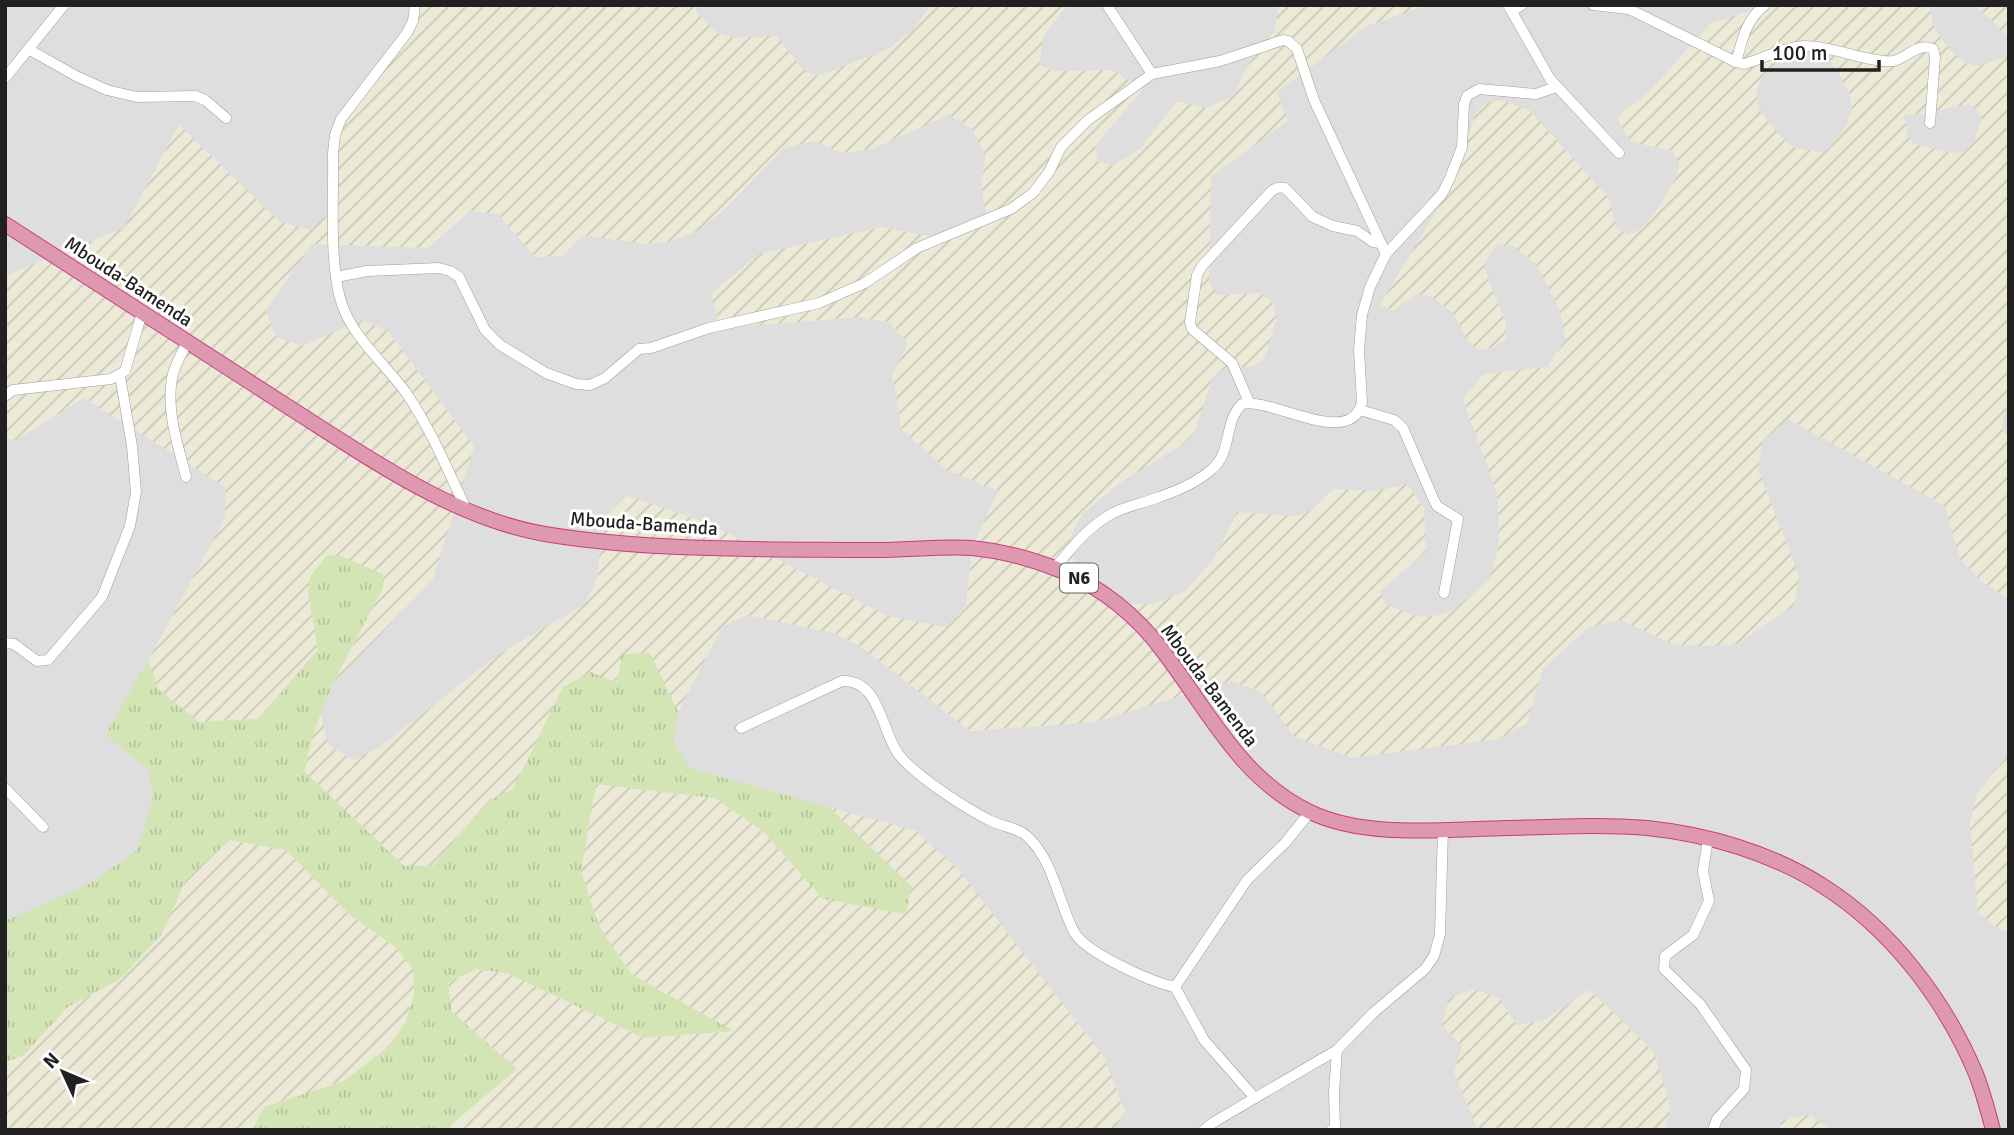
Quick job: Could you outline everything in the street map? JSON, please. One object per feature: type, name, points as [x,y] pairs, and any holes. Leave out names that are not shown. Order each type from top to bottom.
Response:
[{"type":"highway","name":"Mbouda-Bamenda","points":[[5,224],[396,475],[466,509],[544,534],[618,544],[871,551],[972,548],[1015,556],[1084,580],[1137,621],[1161,648],[1239,757],[1273,789],[1310,812],[1341,823],[1394,830],[1605,826],[1651,828],[1708,839],[1781,863],[1824,886],[1867,920],[1891,943],[1930,989],[1976,1074],[1993,1130]]},
{"type":"street","points":[[5,78],[64,5]]},
{"type":"street","points":[[415,5],[413,21],[407,33],[341,119],[335,135],[333,153],[336,276],[340,300],[353,327],[408,395],[434,440],[466,509]]},
{"type":"street","points":[[1107,5],[1152,74]]},
{"type":"street","points":[[1522,5],[1510,8],[1556,87],[1619,153]]},
{"type":"street","points":[[1593,5],[1629,9],[1744,64],[1797,46],[1891,62],[1922,47],[1928,47],[1933,50],[1935,57],[1930,123]]},
{"type":"street","points":[[1736,62],[1745,30],[1765,5]]},
{"type":"street","points":[[336,276],[367,271],[439,268],[450,271],[459,277],[485,330],[499,345],[546,373],[576,384],[590,385],[605,378],[639,349],[651,348],[709,328],[819,303],[865,283],[917,248],[1012,209],[1033,193],[1049,172],[1061,147],[1088,120],[1152,74],[1220,61],[1275,41],[1288,41],[1297,49],[1314,100],[1386,254]]},
{"type":"street","points":[[30,50],[107,90],[137,97],[195,96],[205,100],[226,118]]},
{"type":"street","points":[[1055,568],[1086,533],[1107,516],[1160,497],[1201,478],[1214,467],[1226,450],[1230,421],[1242,404],[1249,402],[1323,422],[1342,421],[1354,416],[1360,410],[1362,402],[1359,350],[1362,315],[1376,271],[1386,254],[1442,194],[1462,147],[1464,104],[1467,96],[1479,89],[1536,94],[1556,87]]},
{"type":"street","points":[[1249,402],[1232,363],[1192,329],[1197,275],[1202,266],[1274,188],[1279,187],[1285,188],[1320,221],[1357,231],[1373,242],[1380,243]]},
{"type":"street","points":[[5,396],[13,390],[120,376],[125,371],[142,313]]},
{"type":"street","points":[[186,477],[172,421],[171,400],[172,376],[187,342]]},
{"type":"street","points":[[5,643],[14,644],[37,661],[48,660],[102,597],[130,526],[136,492],[132,446],[120,376]]},
{"type":"street","points":[[1360,410],[1394,420],[1403,428],[1437,506],[1454,514],[1458,519],[1444,593]]},
{"type":"street","points":[[741,728],[842,681],[862,684],[870,692],[894,748],[904,760],[922,776],[980,815],[1020,831],[1030,838],[1045,858],[1080,940],[1147,980],[1175,987]]},
{"type":"street","points":[[5,788],[43,827]]},
{"type":"street","points":[[1175,987],[1247,880],[1285,843],[1310,812]]},
{"type":"street","points":[[1204,1130],[1338,1050],[1373,1013],[1425,969],[1434,956],[1440,934],[1443,829]]},
{"type":"street","points":[[1708,839],[1703,871],[1709,901],[1693,935],[1665,956],[1664,969],[1700,1004],[1746,1070],[1744,1089],[1717,1119],[1713,1130]]},
{"type":"street","points":[[1175,987],[1205,1040],[1255,1098]]},
{"type":"street","points":[[1332,1130],[1335,1128],[1334,1092],[1338,1050]]},
{"type":"shaded area","points":[[5,5],[2009,5],[2009,1130],[859,1130],[1016,1031],[792,864],[5,996]]},
{"type":"shaded area","points":[[415,5],[696,5],[697,13],[717,33],[733,38],[777,36],[805,72],[818,76],[886,50],[912,31],[931,5],[1067,5],[1044,35],[1039,64],[1052,71],[1112,70],[1143,89],[1095,146],[1098,161],[1112,166],[1141,148],[1177,101],[1206,108],[1234,96],[1246,68],[1274,32],[1280,5],[1428,5],[1367,26],[1277,92],[1288,121],[1211,176],[1209,280],[1216,295],[1261,293],[1273,304],[1276,319],[1268,348],[1262,361],[1249,367],[1234,367],[1232,363],[1213,377],[1194,433],[1183,444],[1120,483],[1084,512],[1071,537],[1075,568],[1084,580],[1123,604],[1153,604],[1185,591],[1214,559],[1237,512],[1296,516],[1311,510],[1333,489],[1377,491],[1407,484],[1424,508],[1426,552],[1380,591],[1385,604],[1412,615],[1427,617],[1456,608],[1490,578],[1499,547],[1498,500],[1495,487],[1463,400],[1483,374],[1547,367],[1566,339],[1559,309],[1537,265],[1514,246],[1499,244],[1489,254],[1484,267],[1506,324],[1506,340],[1493,347],[1479,350],[1468,341],[1454,314],[1431,296],[1417,294],[1393,311],[1380,305],[1458,174],[1475,114],[1484,104],[1500,100],[1529,110],[1609,198],[1616,227],[1628,235],[1641,229],[1659,207],[1676,178],[1679,164],[1673,151],[1631,142],[1616,117],[1649,92],[1710,24],[1749,11],[1752,5],[1929,5],[1933,25],[1941,38],[1953,53],[1966,63],[1976,66],[2009,56],[2009,406],[2003,419],[2002,430],[2009,438],[2009,600],[1981,581],[1960,559],[1945,506],[1788,419],[1763,441],[1758,469],[1800,578],[1793,606],[1737,644],[1676,645],[1620,620],[1588,628],[1543,668],[1527,723],[1499,739],[1352,758],[1295,737],[1261,692],[1231,681],[1094,722],[970,731],[860,646],[834,633],[747,615],[722,627],[678,712],[650,653],[617,684],[563,687],[513,790],[488,801],[433,866],[404,866],[305,772],[309,742],[321,714],[328,744],[353,760],[380,747],[499,654],[584,605],[597,579],[603,520],[625,495],[708,523],[887,616],[946,627],[966,606],[972,548],[998,491],[947,470],[902,430],[892,375],[908,344],[890,323],[860,317],[747,326],[719,321],[711,294],[759,254],[882,227],[939,238],[986,213],[981,186],[986,156],[972,129],[949,115],[872,149],[841,153],[815,141],[784,148],[722,212],[699,230],[673,241],[645,244],[582,235],[563,256],[535,257],[498,214],[470,211],[428,248],[312,244],[266,310],[275,336],[302,346],[361,320],[388,331],[474,447],[433,579],[331,687],[383,588],[382,574],[308,591],[318,649],[258,719],[199,722],[159,690],[148,661],[225,518],[226,487],[84,398],[16,440],[5,438],[5,276],[124,228],[179,125],[280,222],[310,230],[331,212],[335,135],[396,51]],"holes":[[[1812,46],[1824,55],[1839,73],[1850,94],[1852,109],[1846,126],[1828,150],[1819,152],[1795,148],[1784,140],[1764,116],[1758,105],[1756,92],[1764,74],[1778,62]],[[1967,104],[1982,117],[1974,143],[1964,153],[1946,152],[1912,143],[1904,115],[1922,114]]]},
{"type":"shaded area","points":[[1974,5],[2009,5],[2009,38],[1999,27]]},
{"type":"shaded area","points":[[2009,754],[2009,931],[2001,930],[1978,913],[1970,822],[1977,794]]},
{"type":"shaded area","points":[[595,784],[715,798],[764,832],[823,899],[905,914],[912,887],[829,807],[916,831],[958,869],[1104,1057],[1125,1111],[1113,1130],[445,1130],[517,1069],[452,1012],[448,983],[476,969],[507,973],[644,1038],[733,1031],[632,975],[599,926],[581,871]]},
{"type":"shaded area","points":[[230,840],[286,850],[349,914],[395,947],[413,968],[414,996],[405,1023],[389,1046],[344,1081],[264,1107],[252,1130],[5,1130],[5,1062],[23,1056],[68,1007],[120,979],[162,934],[186,879]]},
{"type":"shaded area","points":[[1475,989],[1500,999],[1516,1025],[1544,1020],[1590,990],[1654,1052],[1671,1108],[1665,1130],[1478,1130],[1454,1073],[1462,1046],[1442,1025],[1449,998]]},
{"type":"shaded area","points":[[1809,1114],[1831,1130],[1780,1130],[1781,1121]]},
{"type":"green space","points":[[327,555],[341,556],[383,574],[383,588],[326,700],[305,772],[404,866],[433,866],[488,801],[513,789],[563,687],[591,672],[617,683],[622,654],[650,653],[678,712],[673,742],[691,769],[829,807],[912,887],[905,914],[823,899],[764,832],[715,798],[596,784],[581,871],[599,926],[632,975],[734,1031],[644,1038],[507,973],[476,969],[448,983],[452,1012],[517,1069],[445,1130],[252,1130],[264,1107],[344,1081],[389,1046],[405,1023],[414,996],[413,969],[395,947],[349,914],[286,850],[230,840],[186,879],[162,934],[120,979],[68,1007],[23,1056],[5,1062],[5,921],[91,883],[137,850],[153,797],[148,769],[105,735],[148,661],[159,690],[199,722],[258,719],[318,650],[308,591],[310,577]]}]
